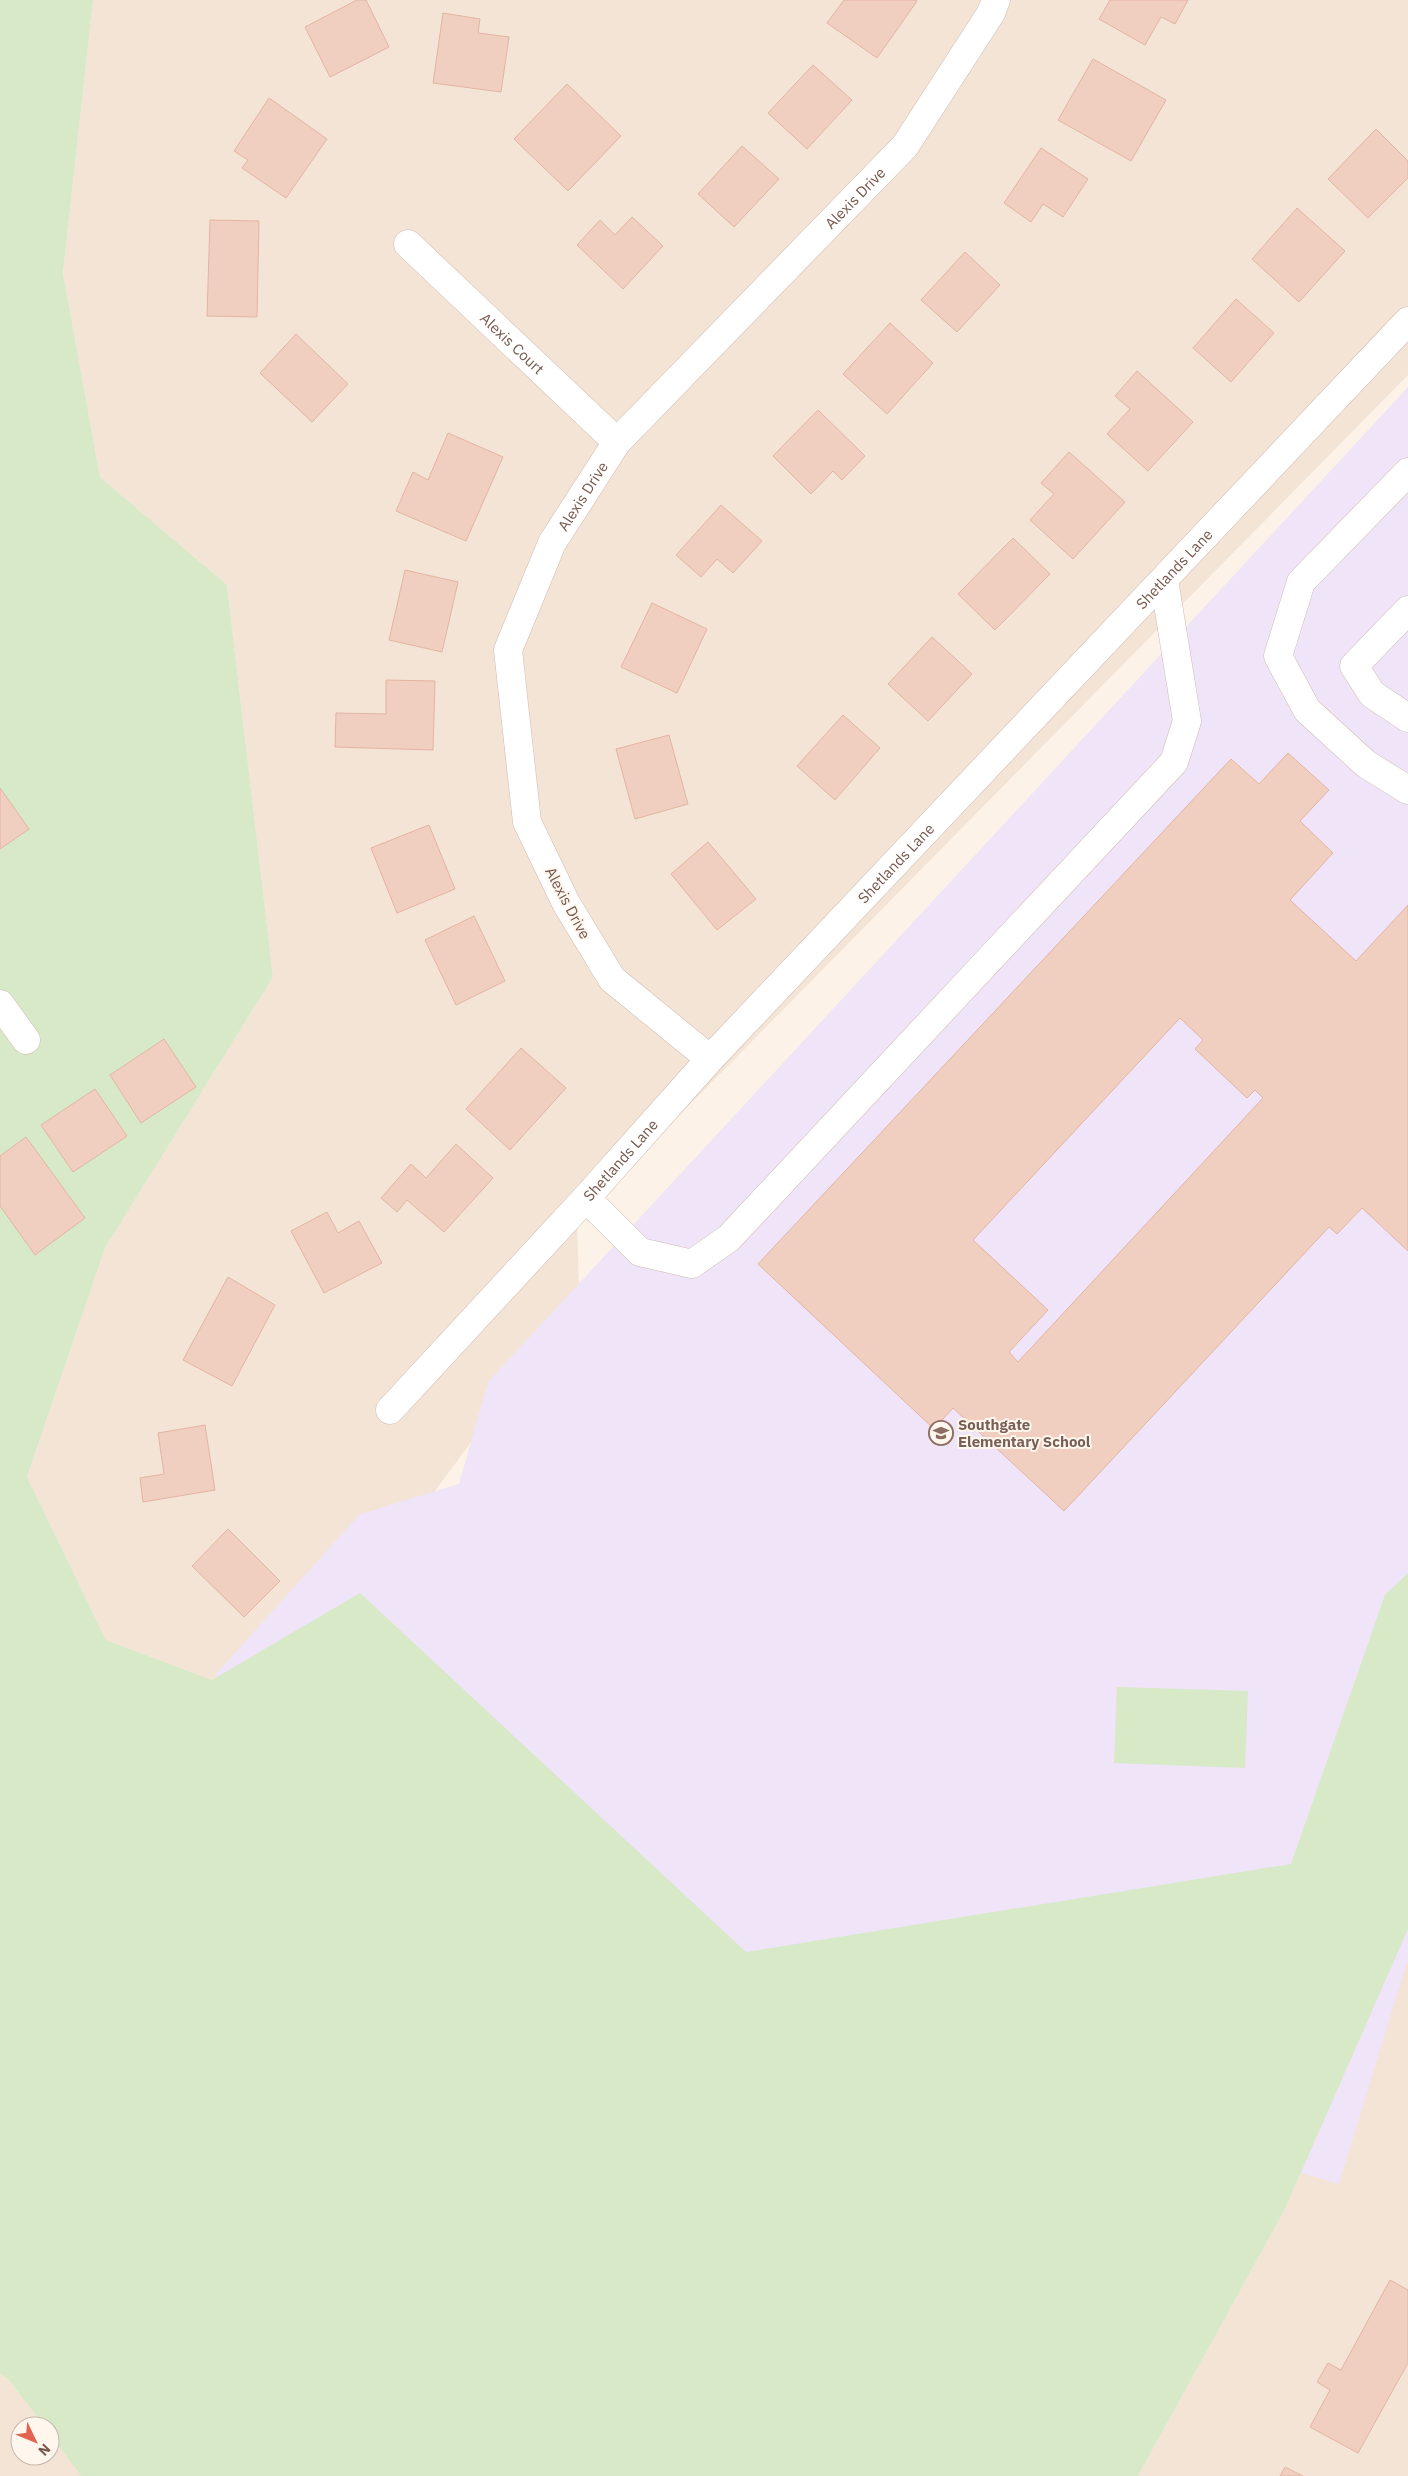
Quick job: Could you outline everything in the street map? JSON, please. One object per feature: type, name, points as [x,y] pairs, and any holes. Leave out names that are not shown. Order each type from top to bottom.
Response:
[{"type":"street","name":"Alexis Drive","points":[[710,1059],[612,979],[566,902],[527,822],[508,650],[552,543],[617,442],[905,146],[992,13],[996,0]]},
{"type":"street","name":"Alexis Court","points":[[408,244],[617,442]]},
{"type":"street","name":"Shetlands Lane","points":[[390,1410],[586,1198],[710,1059],[1164,580],[1405,332]]},
{"type":"street","points":[[1408,472],[1301,582],[1278,656],[1307,710],[1366,764],[1408,790]]},
{"type":"street","points":[[586,1198],[640,1252],[692,1264],[729,1238],[1167,770],[1174,762],[1187,721],[1164,580]]},
{"type":"street","points":[[1408,610],[1354,666],[1372,694],[1408,718]]},
{"type":"street","points":[[0,1004],[26,1040]]},
{"type":"shaded area","points":[[93,0],[1408,0],[1408,375],[577,1219],[579,1295],[360,1593],[212,1680],[106,1640],[27,1477],[105,1248],[273,977],[227,585],[100,477],[63,273]]},
{"type":"shaded area","name":"Southgate Elementary School","points":[[1408,387],[1408,1959],[1339,2184],[1289,2169],[704,2476],[215,1675],[360,1514],[459,1484],[488,1382]]},
{"type":"shaded area","points":[[1408,1929],[1408,2476],[1138,2476],[1284,2211]]},
{"type":"shaded area","points":[[0,2374],[8,2379],[36,2416],[10,2416],[10,2466],[60,2466],[60,2448],[81,2476],[0,2476]]},
{"type":"green space","points":[[0,0],[93,0],[63,273],[100,477],[227,585],[273,977],[105,1248],[27,1477],[106,1640],[212,1680],[360,1593],[746,1952],[1291,1864],[1385,1595],[1408,1573],[1408,1929],[1284,2211],[1138,2476],[81,2476],[60,2448],[60,2416],[36,2416],[8,2379],[0,2374]]},
{"type":"green space","points":[[1117,1687],[1248,1691],[1245,1768],[1114,1763]]},
{"type":"building","points":[[357,0],[366,0],[389,47],[330,77],[305,27]]},
{"type":"building","points":[[844,0],[917,1],[877,58],[827,23]]},
{"type":"building","points":[[1110,0],[1188,0],[1175,24],[1161,17],[1145,45],[1099,19]]},
{"type":"building","points":[[443,13],[480,19],[478,33],[509,37],[501,92],[433,83]]},
{"type":"building","points":[[1093,59],[1166,100],[1131,161],[1058,120]]},
{"type":"building","points":[[813,65],[852,100],[807,149],[768,113]]},
{"type":"building","points":[[567,84],[621,136],[568,191],[514,139]]},
{"type":"building","points":[[269,98],[327,139],[286,198],[242,168],[248,160],[234,151]]},
{"type":"building","points":[[1376,129],[1408,161],[1408,178],[1368,218],[1328,179]]},
{"type":"building","points":[[742,146],[779,179],[734,227],[698,194]]},
{"type":"building","points":[[1041,148],[1088,179],[1063,217],[1043,204],[1031,222],[1004,203]]},
{"type":"building","points":[[1297,208],[1345,251],[1299,302],[1252,259]]},
{"type":"building","points":[[632,217],[663,246],[623,289],[577,245],[600,220],[615,235]]},
{"type":"building","points":[[210,220],[259,221],[257,317],[207,316]]},
{"type":"building","points":[[965,252],[1000,285],[957,332],[921,300]]},
{"type":"building","points":[[1236,299],[1274,333],[1231,382],[1193,348]]},
{"type":"building","points":[[890,323],[933,363],[887,414],[843,374]]},
{"type":"building","points":[[296,334],[348,384],[312,422],[260,373]]},
{"type":"building","points":[[1137,371],[1193,422],[1148,471],[1107,434],[1130,409],[1115,396]]},
{"type":"building","points":[[818,410],[865,456],[842,480],[833,471],[811,494],[773,456]]},
{"type":"building","points":[[448,433],[503,457],[466,541],[396,511],[413,472],[428,480]]},
{"type":"building","points":[[1069,452],[1125,502],[1073,559],[1030,520],[1054,494],[1041,483]]},
{"type":"building","points":[[721,505],[762,541],[733,573],[717,559],[701,577],[676,555]]},
{"type":"building","points":[[1013,538],[1050,574],[995,630],[958,594]]},
{"type":"building","points":[[405,570],[458,582],[442,652],[389,640]]},
{"type":"building","points":[[652,603],[707,629],[677,693],[621,667]]},
{"type":"building","points":[[932,637],[972,674],[928,721],[888,684]]},
{"type":"building","points":[[386,680],[435,681],[433,750],[335,747],[336,713],[386,714]]},
{"type":"building","points":[[843,715],[880,748],[835,800],[797,766]]},
{"type":"building","points":[[669,735],[688,804],[635,819],[616,749]]},
{"type":"building","points":[[1288,753],[1329,790],[1300,821],[1333,853],[1290,900],[1356,961],[1408,905],[1408,1251],[1362,1208],[1337,1234],[1329,1227],[1064,1511],[953,1408],[934,1429],[758,1264],[1231,759],[1259,784]],"holes":[[[1180,1018],[1203,1040],[1195,1049],[1247,1098],[1255,1090],[1263,1098],[1018,1362],[1009,1352],[1048,1310],[973,1240]]]},
{"type":"building","points":[[0,788],[29,829],[0,849]]},
{"type":"building","points":[[429,825],[455,889],[397,913],[371,848]]},
{"type":"building","points":[[708,842],[756,899],[717,930],[671,874]]},
{"type":"building","points":[[474,916],[505,981],[456,1005],[425,940]]},
{"type":"building","points":[[164,1039],[196,1087],[141,1123],[110,1075]]},
{"type":"building","points":[[521,1048],[566,1088],[510,1150],[466,1109]]},
{"type":"building","points":[[95,1089],[127,1136],[73,1172],[41,1125]]},
{"type":"building","points":[[26,1137],[85,1218],[35,1255],[0,1206],[0,1156]]},
{"type":"building","points":[[456,1144],[493,1178],[444,1232],[407,1200],[397,1212],[381,1198],[411,1164],[426,1178]]},
{"type":"building","points":[[327,1212],[338,1233],[359,1221],[382,1263],[324,1293],[291,1231]]},
{"type":"building","points":[[228,1277],[275,1305],[232,1386],[183,1360]]},
{"type":"building","points":[[205,1425],[215,1490],[143,1502],[140,1478],[164,1474],[158,1433]]},
{"type":"building","points":[[228,1529],[280,1581],[244,1617],[192,1566]]},
{"type":"building","points":[[1390,2280],[1408,2290],[1408,2363],[1358,2453],[1310,2427],[1330,2390],[1317,2382],[1328,2363],[1341,2370]]},
{"type":"building","points":[[1285,2467],[1303,2476],[1280,2476]]},
{"type":"place","name":"Southgate Elementary School","points":[[941,1433]]}]
